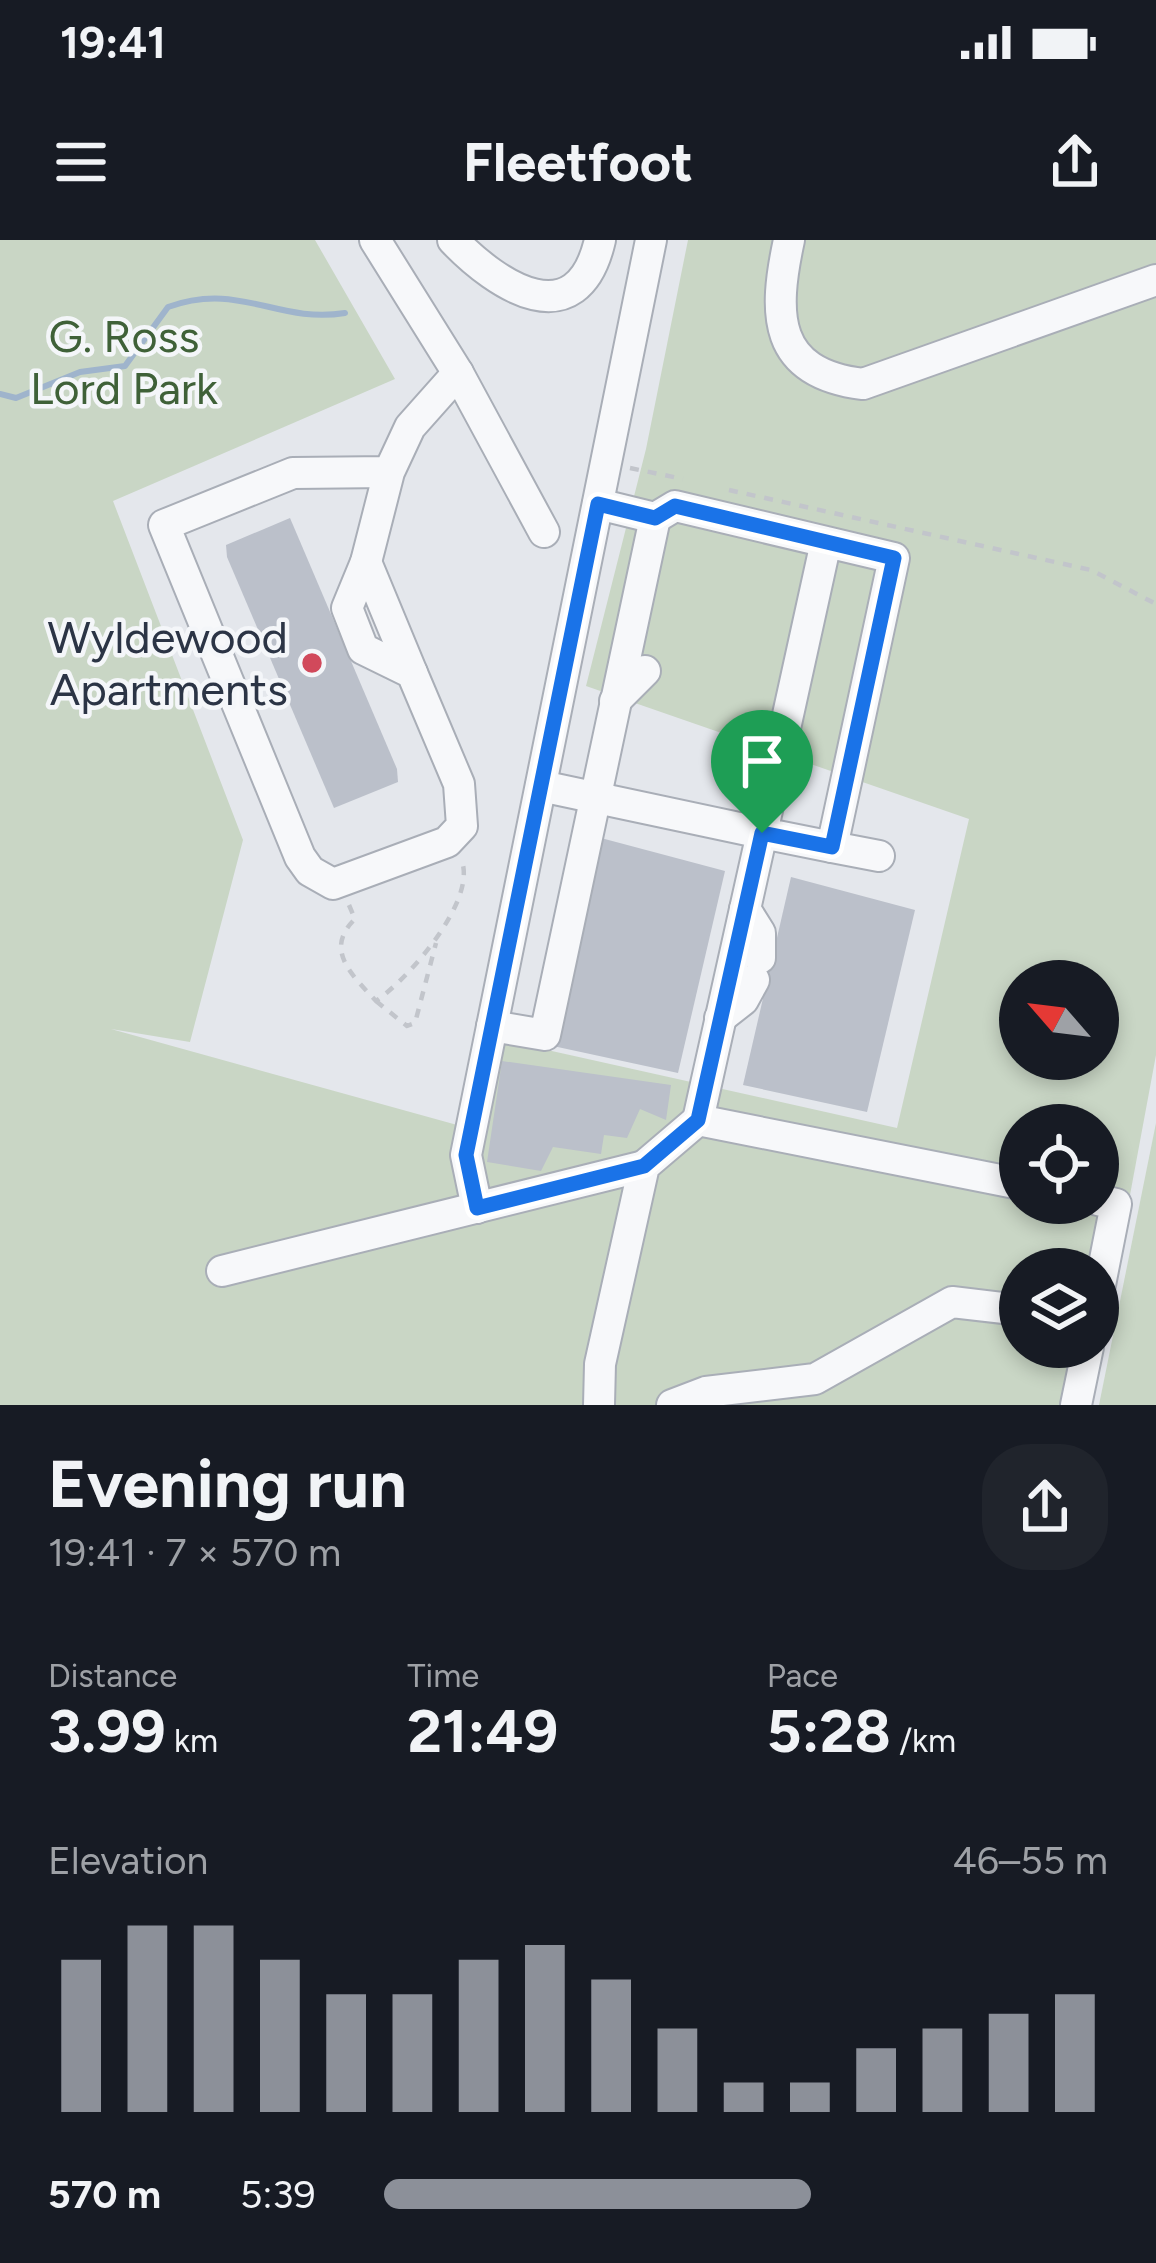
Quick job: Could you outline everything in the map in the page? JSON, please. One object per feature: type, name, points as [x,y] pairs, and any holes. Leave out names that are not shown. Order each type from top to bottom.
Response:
[{"type":"street","points":[[376,240],[458,373],[544,532]]},
{"type":"street","points":[[453,240],[497,282],[535,297],[553,296],[585,275],[600,240]]},
{"type":"street","points":[[477,1208],[466,1155],[651,240]]},
{"type":"street","points":[[789,240],[778,317],[790,347],[831,380],[863,384],[1156,280]]},
{"type":"street","points":[[389,472],[293,473],[164,525],[300,857],[324,881],[343,882],[447,842],[462,826],[459,784],[412,674],[363,649],[347,608],[365,562],[389,472],[410,427],[458,373]]},
{"type":"street","points":[[284,499],[331,472]]},
{"type":"street","points":[[598,504],[655,518],[675,506],[894,558],[832,847]]},
{"type":"street","points":[[492,1026],[545,1035],[655,518]]},
{"type":"street","points":[[222,1271],[644,1166],[698,1120],[826,542]]},
{"type":"street","points":[[615,701],[647,665],[632,624]]},
{"type":"street","points":[[541,785],[880,856]]},
{"type":"street","points":[[720,1018],[743,1000],[757,969],[760,933],[745,909]]},
{"type":"street","points":[[698,1120],[999,1180]]},
{"type":"street","points":[[599,1405],[600,1364],[644,1166]]},
{"type":"street","points":[[672,1405],[706,1392],[815,1378],[952,1302],[999,1308]]},
{"type":"street","points":[[1076,1405],[1084,1368]]},
{"type":"path","points":[[345,893],[355,920],[340,939],[341,959],[376,1001],[407,1026],[415,1023],[436,940],[465,881],[455,849]]},
{"type":"path","points":[[376,1001],[436,940]]},
{"type":"green space","name":"G. Ross Lord Park","points":[[0,240],[315,240],[395,379],[113,501],[243,840],[190,1042],[111,1029],[468,1128],[485,1036],[897,1128],[969,819],[586,686],[646,449],[688,240],[1156,240],[1156,1055],[1119,1254],[1119,1248],[999,1248],[999,1368],[1098,1368],[1091,1405],[0,1405]]},
{"type":"green space","points":[[1156,1123],[1156,1405],[1099,1405],[1106,1368],[1119,1368],[1119,1306]]},
{"type":"building","name":"Wyldewood Apartments","points":[[290,518],[397,769],[398,782],[334,808],[227,557],[226,545]]},
{"type":"building","points":[[601,838],[725,871],[678,1073],[553,1046]]},
{"type":"building","points":[[791,877],[915,910],[867,1112],[743,1085]]},
{"type":"building","points":[[502,1061],[671,1085],[666,1120],[640,1109],[627,1138],[604,1135],[601,1154],[553,1147],[541,1171],[487,1162]]},
{"type":"waterway","points":[[0,394],[16,398],[80,372],[125,366],[168,307],[193,300],[238,300],[321,315],[345,313]]},
{"type":"place","name":"Wyldewood Apartments","points":[[312,663]]},
{"type":"route","points":[[598,504],[655,518],[675,506],[894,558],[832,847],[762,833],[698,1120],[644,1166],[477,1208],[466,1155],[598,504]]}]
